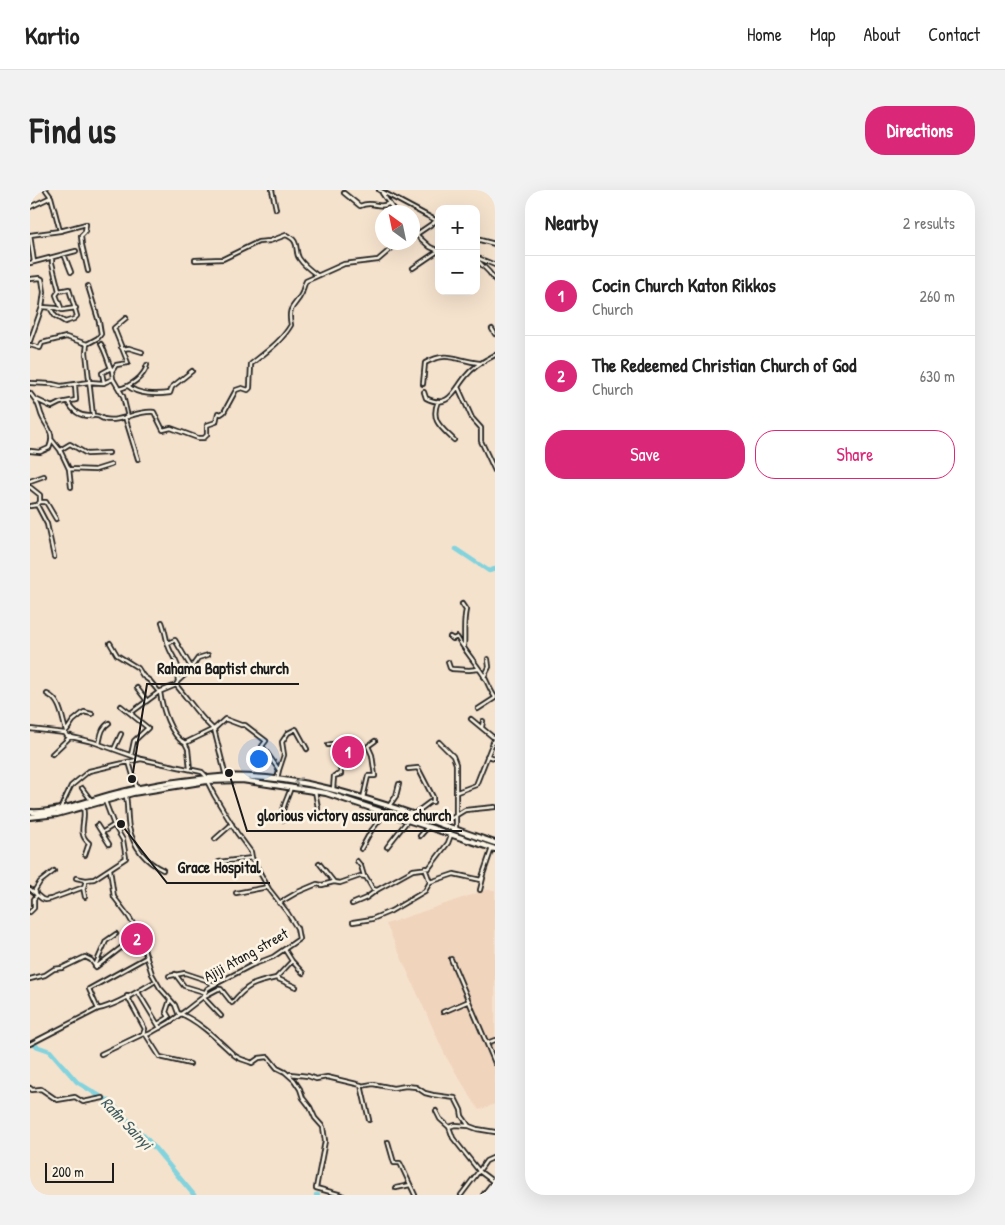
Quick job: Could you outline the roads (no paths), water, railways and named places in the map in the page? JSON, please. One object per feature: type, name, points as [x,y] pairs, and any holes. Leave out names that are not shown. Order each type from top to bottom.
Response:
[{"type":"main road","points":[[30,812],[44,813],[61,807],[136,789],[207,779],[226,777],[277,779],[322,786],[363,798],[495,843]]},
{"type":"main road","points":[[30,817],[44,816],[133,793],[207,779],[242,780],[315,791],[385,811],[493,848]]},
{"type":"street","points":[[46,190],[51,197],[60,231]]},
{"type":"street","points":[[272,190],[276,209]]},
{"type":"street","points":[[344,193],[360,206],[368,203],[382,206],[388,204],[380,191]]},
{"type":"street","points":[[380,191],[435,220]]},
{"type":"street","points":[[30,207],[51,197]]},
{"type":"street","points":[[420,232],[435,222]]},
{"type":"street","points":[[34,262],[30,235],[60,231],[86,224],[85,232],[81,236],[88,271]]},
{"type":"street","points":[[195,260],[223,259],[258,242],[275,240],[286,235],[298,247],[298,258],[307,269],[317,275]]},
{"type":"street","points":[[420,237],[436,250]]},
{"type":"street","points":[[480,240],[495,244]]},
{"type":"street","points":[[68,402],[74,411],[82,415],[104,419],[154,412],[163,430],[171,428],[198,438],[204,438],[207,435],[207,425],[216,422],[218,413],[224,412],[236,390],[242,388],[248,390],[250,388],[250,364],[268,351],[291,325],[290,310],[301,296],[306,281],[344,264],[378,260],[390,250]]},
{"type":"street","points":[[30,263],[76,251]]},
{"type":"street","points":[[413,268],[435,253]]},
{"type":"street","points":[[64,254],[71,272]]},
{"type":"street","points":[[52,258],[59,291],[56,295],[62,310]]},
{"type":"street","points":[[480,259],[495,265]]},
{"type":"street","points":[[480,262],[495,280]]},
{"type":"street","points":[[30,279],[42,279],[44,292],[42,307],[30,343],[40,348],[42,343],[66,338],[88,344]]},
{"type":"street","points":[[88,286],[101,334],[88,344],[86,352],[93,416]]},
{"type":"street","points":[[50,308],[55,316],[65,322],[77,316],[69,289],[59,291]]},
{"type":"street","points":[[42,307],[62,310],[76,308]]},
{"type":"street","points":[[104,383],[102,373],[116,366],[128,363],[114,328],[126,318]]},
{"type":"street","points":[[492,329],[495,334]]},
{"type":"street","points":[[101,344],[107,354],[113,379],[123,396],[126,417],[138,459]]},
{"type":"street","points":[[120,346],[123,349],[129,348],[142,352]]},
{"type":"street","points":[[424,392],[426,398],[438,401],[450,398],[466,375],[495,354]]},
{"type":"street","points":[[423,384],[425,362],[434,358],[445,355],[481,363]]},
{"type":"street","points":[[119,389],[128,386],[145,373],[147,365]]},
{"type":"street","points":[[128,386],[133,391],[138,392],[156,395],[170,393],[172,387],[192,371]]},
{"type":"street","points":[[30,383],[61,386],[89,382],[104,383],[113,379]]},
{"type":"street","points":[[34,398],[52,407],[60,403],[76,400],[75,385]]},
{"type":"street","points":[[458,387],[472,418],[480,425],[481,442],[495,471]]},
{"type":"street","points":[[30,393],[40,407],[42,416],[49,428],[51,439],[49,448],[40,452],[30,451]]},
{"type":"street","points":[[438,401],[434,411],[437,424],[454,440]]},
{"type":"street","points":[[51,439],[60,450],[69,469],[71,487]]},
{"type":"street","points":[[60,450],[70,444],[86,454],[109,453]]},
{"type":"street","points":[[69,469],[95,470],[111,465]]},
{"type":"street","points":[[30,481],[44,476]]},
{"type":"street","points":[[30,487],[40,495],[40,502],[37,505],[30,506]]},
{"type":"street","points":[[40,502],[46,502],[56,519]]},
{"type":"street","points":[[37,505],[46,524],[54,557]]},
{"type":"street","points":[[462,604],[466,610],[464,619],[464,647]]},
{"type":"street","points":[[162,622],[168,643],[178,666],[178,681]]},
{"type":"street","points":[[450,638],[457,637],[484,677],[495,698],[478,709]]},
{"type":"street","points":[[168,643],[175,640],[191,666]]},
{"type":"street","points":[[110,643],[116,655],[138,668],[143,676],[160,692],[166,718],[180,741],[185,743],[188,749],[190,770]]},
{"type":"street","points":[[131,714],[138,706],[160,692],[176,685],[198,658],[208,655]]},
{"type":"street","points":[[484,677],[489,668],[488,659]]},
{"type":"street","points":[[448,662],[452,669],[478,669]]},
{"type":"street","points":[[176,685],[194,706],[202,719],[214,729],[226,777]]},
{"type":"street","points":[[137,688],[147,701]]},
{"type":"street","points":[[47,694],[54,698],[58,704],[65,732]]},
{"type":"street","points":[[121,706],[148,728],[134,742],[131,755]]},
{"type":"street","points":[[65,732],[73,721],[84,712],[92,714]]},
{"type":"street","points":[[185,743],[214,729],[225,719],[245,725],[266,741],[262,746],[279,770]]},
{"type":"street","points":[[458,792],[476,785],[495,737],[471,719]]},
{"type":"street","points":[[482,727],[483,721]]},
{"type":"street","points":[[99,744],[102,729],[109,723]]},
{"type":"street","points":[[30,729],[65,732],[71,736],[141,759]]},
{"type":"street","points":[[277,779],[284,755],[282,742],[288,734],[296,729],[307,749]]},
{"type":"street","points":[[114,749],[121,734]]},
{"type":"street","points":[[52,754],[71,736]]},
{"type":"street","points":[[363,798],[368,776],[375,776],[372,755],[368,746],[375,741]]},
{"type":"street","points":[[440,742],[453,756],[456,764],[458,792],[456,830]]},
{"type":"street","points":[[328,745],[337,746],[341,774],[334,776],[333,790]]},
{"type":"street","points":[[487,756],[495,758]]},
{"type":"street","points":[[61,807],[71,786],[89,771],[141,759],[150,759],[202,772],[207,779]]},
{"type":"street","points":[[128,762],[136,789]]},
{"type":"street","points":[[408,769],[418,768],[433,797],[433,802],[430,802],[413,815]]},
{"type":"street","name":"Ajiji Atang street","points":[[101,1054],[160,1028],[182,1014],[202,997],[207,989],[252,965],[273,957],[299,939],[296,928],[287,912],[268,887],[252,858],[251,852],[214,795],[207,779]]},
{"type":"street","points":[[389,806],[396,796],[399,784]]},
{"type":"street","points":[[284,820],[282,808],[291,787]]},
{"type":"street","points":[[82,788],[91,800]]},
{"type":"street","points":[[315,791],[318,808],[317,816]]},
{"type":"street","points":[[126,796],[129,826],[136,847],[150,864],[164,870]]},
{"type":"street","points":[[76,878],[94,879],[126,858],[122,840],[104,800]]},
{"type":"street","points":[[82,806],[85,814],[81,830],[84,839],[90,845],[85,855]]},
{"type":"street","points":[[432,818],[452,818],[465,810],[495,807]]},
{"type":"street","points":[[362,849],[371,831],[385,811]]},
{"type":"street","points":[[387,847],[408,820]]},
{"type":"street","points":[[215,839],[232,824]]},
{"type":"street","points":[[97,825],[109,844]]},
{"type":"street","points":[[102,832],[114,825]]},
{"type":"street","points":[[420,836],[428,827]]},
{"type":"street","points":[[352,904],[366,898],[376,890],[413,870],[429,868],[448,843],[451,834]]},
{"type":"street","points":[[480,890],[493,848]]},
{"type":"street","points":[[219,862],[252,858]]},
{"type":"street","points":[[357,861],[361,866],[364,876],[373,889],[376,890]]},
{"type":"street","points":[[320,863],[334,882]]},
{"type":"street","points":[[425,868],[430,882]]},
{"type":"street","points":[[110,869],[114,897],[139,934],[157,982],[176,1005],[178,1013],[203,1029],[243,1060],[252,1063],[259,1058],[268,1057],[276,1068],[289,1074],[316,1079],[327,1077],[361,1086],[373,1084],[393,1088],[416,1087],[432,1095],[455,1098],[462,1116],[469,1126]]},
{"type":"street","points":[[30,912],[34,908],[37,886],[54,871]]},
{"type":"street","points":[[353,922],[391,911],[424,891],[430,882],[454,874],[481,880],[483,876]]},
{"type":"street","points":[[279,903],[317,884],[340,883],[364,876]]},
{"type":"street","points":[[86,880],[83,888],[86,897]]},
{"type":"street","points":[[236,893],[268,887]]},
{"type":"street","points":[[30,889],[42,899],[51,899],[83,888]]},
{"type":"street","points":[[95,966],[106,940],[116,934]]},
{"type":"street","points":[[95,966],[101,964],[139,934]]},
{"type":"street","points":[[285,950],[302,973]]},
{"type":"street","points":[[98,1009],[89,989],[147,957]]},
{"type":"street","points":[[30,979],[45,976],[54,969],[62,968],[85,958],[91,960],[95,966]]},
{"type":"street","points":[[451,959],[495,1064]]},
{"type":"street","points":[[221,1016],[202,997],[218,988],[221,989],[232,1003],[248,986],[276,978],[292,961]]},
{"type":"street","points":[[169,976],[185,973],[212,984],[218,983]]},
{"type":"street","points":[[175,974],[184,986],[204,992]]},
{"type":"street","points":[[276,978],[296,987]]},
{"type":"street","points":[[30,1044],[98,1009],[105,1008],[138,992],[154,982]]},
{"type":"street","points":[[138,992],[160,1028]]},
{"type":"street","points":[[127,996],[144,1029],[144,1034],[160,1057],[190,1064]]},
{"type":"street","points":[[155,1030],[158,1023],[169,1016],[166,1012],[170,1000]]},
{"type":"street","points":[[443,1012],[469,1001]]},
{"type":"street","points":[[487,1043],[495,1040]]},
{"type":"street","points":[[289,1074],[300,1089],[302,1098],[322,1127],[326,1141],[316,1188],[342,1195]]},
{"type":"street","points":[[361,1086],[369,1120]]},
{"type":"street","points":[[30,1088],[32,1090],[41,1089],[57,1100],[75,1097],[83,1102],[103,1098]]},
{"type":"street","points":[[436,1111],[440,1119],[449,1127],[453,1138],[479,1171],[494,1182],[483,1195]]},
{"type":"street","points":[[449,1127],[455,1125],[469,1126],[495,1132]]},
{"type":"street","points":[[388,1142],[394,1163],[400,1163],[415,1195]]},
{"type":"street","points":[[461,1195],[486,1160],[495,1157]]},
{"type":"street","points":[[396,1188],[410,1185]]},
{"type":"waterway","points":[[456,549],[489,571],[495,569]]},
{"type":"waterway","name":"Rafin Sainyi","points":[[30,1044],[50,1051],[77,1082],[108,1100],[148,1140],[194,1195]]},
{"type":"place","name":"Cocin Church Katon Rikkos","points":[[348,752]]},
{"type":"place","name":"glorious victory assurance church","points":[[229,773]]},
{"type":"place","name":"Rahama Baptist church","points":[[132,779]]},
{"type":"place","name":"Grace Hospital","points":[[121,824]]},
{"type":"place","name":"The Redeemed Christian Church of God","points":[[137,939]]}]
